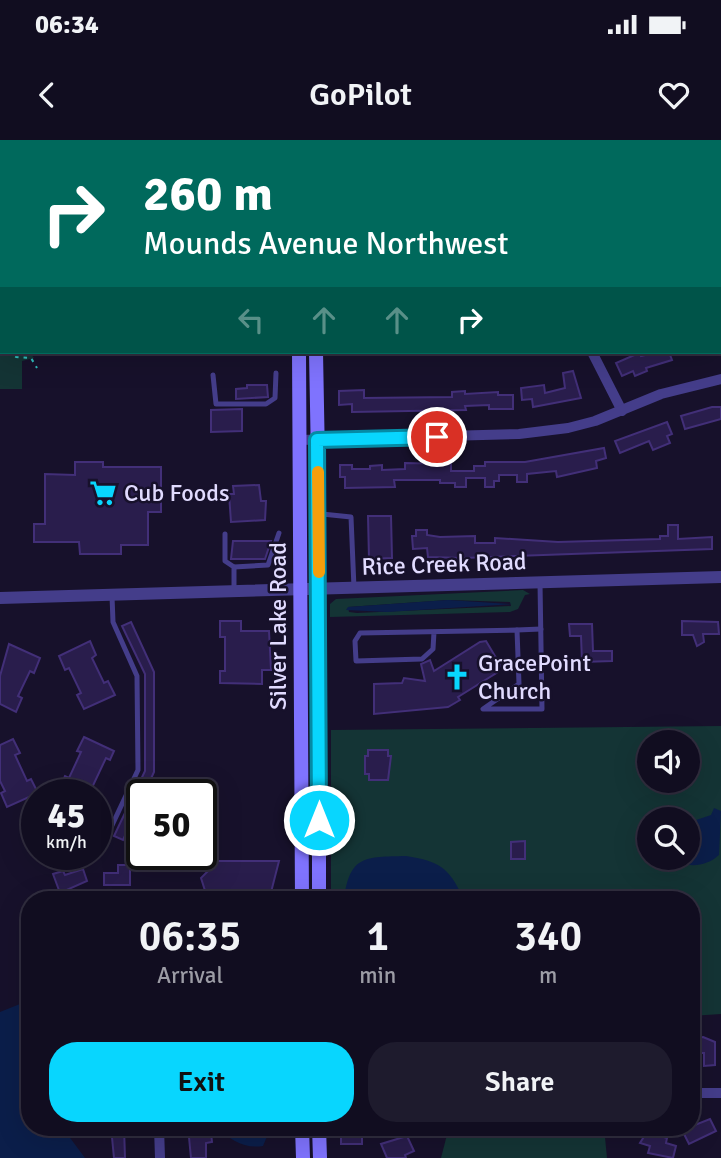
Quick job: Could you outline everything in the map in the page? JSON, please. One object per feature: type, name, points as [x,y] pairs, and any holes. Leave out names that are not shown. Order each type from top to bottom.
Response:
[{"type":"main road","name":"Silver Lake Road","points":[[299,354],[302,891]]},
{"type":"main road","points":[[316,354],[320,589],[319,891]]},
{"type":"main road","points":[[302,1136],[303,1158]]},
{"type":"main road","points":[[319,1136],[320,1158]]},
{"type":"street","points":[[593,354],[622,411]]},
{"type":"street","points":[[300,440],[519,434],[568,428],[622,411],[661,394],[721,379]]},
{"type":"street","name":"Rice Creek Road","points":[[0,598],[721,578]]},
{"type":"street","points":[[700,1093],[721,1093]]},
{"type":"street","points":[[159,1136],[160,1158]]},
{"type":"lane","points":[[214,375],[216,404],[266,404],[275,398],[275,373]]},
{"type":"lane","points":[[319,514],[351,517],[354,588]]},
{"type":"lane","points":[[225,534],[225,561],[234,566],[268,565],[279,533]]},
{"type":"lane","points":[[234,566],[234,592]]},
{"type":"lane","points":[[517,630],[519,684],[483,709],[542,709],[540,583]]},
{"type":"lane","points":[[112,595],[113,622],[137,676],[138,770],[112,825]]},
{"type":"lane","points":[[434,632],[433,649],[422,659],[356,661],[355,641],[360,633],[541,629]]},
{"type":"path","points":[[11,354],[31,358],[37,368]]},
{"type":"green space","points":[[0,354],[31,354],[34,358],[22,361],[22,389],[0,389]]},
{"type":"green space","points":[[523,590],[530,594],[525,595],[518,609],[510,612],[330,617],[330,604],[336,599]],"holes":[[[448,600],[510,602],[511,606],[357,613],[349,612],[348,607]]]},
{"type":"green space","points":[[721,726],[721,1014],[700,1015],[700,891],[331,891],[331,730]]},
{"type":"green space","points":[[447,1136],[605,1136],[607,1158],[441,1158]]},
{"type":"water","points":[[448,600],[512,604],[387,612],[346,610],[348,607]]},
{"type":"water","points":[[714,808],[721,811],[719,855],[700,864],[700,819],[711,815]]},
{"type":"water","points":[[406,856],[434,863],[447,872],[460,891],[346,891],[355,866],[370,858]]},
{"type":"water","points":[[21,1004],[21,1136],[69,1136],[85,1158],[0,1158],[0,1012]]},
{"type":"water","points":[[227,1136],[267,1136],[263,1146],[249,1146]]},
{"type":"building","points":[[637,354],[670,354],[672,360],[646,368],[647,371],[635,376],[633,371],[622,376],[616,363]]},
{"type":"building","points":[[573,371],[581,398],[533,407],[532,399],[522,400],[521,388],[544,385],[545,393],[565,388],[563,373]]},
{"type":"building","points":[[247,385],[267,385],[268,397],[236,399],[236,389],[247,388]]},
{"type":"building","points":[[364,390],[364,398],[452,397],[452,392],[498,392],[498,395],[513,395],[513,409],[489,409],[489,405],[465,406],[466,410],[352,412],[352,404],[339,405],[339,391]]},
{"type":"building","points":[[721,407],[721,419],[685,429],[681,416]]},
{"type":"building","points":[[242,409],[242,431],[211,432],[211,410]]},
{"type":"building","points":[[667,422],[672,434],[667,436],[670,443],[653,450],[649,441],[620,453],[615,441]]},
{"type":"building","points":[[604,448],[606,458],[596,461],[597,468],[557,477],[556,471],[527,474],[527,482],[517,482],[517,475],[499,475],[499,481],[494,481],[494,487],[485,487],[485,478],[466,478],[466,487],[455,487],[455,483],[440,483],[440,480],[394,480],[395,487],[345,488],[345,477],[340,477],[340,465],[352,465],[352,469],[370,469],[370,466],[382,465],[382,470],[405,469],[405,463],[451,464],[451,471],[474,471],[474,466],[485,466],[485,462],[525,462]]},
{"type":"building","name":"Cub Foods","points":[[75,462],[103,462],[103,467],[161,467],[161,512],[148,512],[148,545],[121,545],[121,554],[80,554],[79,542],[34,542],[34,524],[45,524],[45,474],[75,475]]},
{"type":"building","points":[[259,485],[261,501],[266,501],[265,520],[231,522],[229,494],[234,494],[233,486]]},
{"type":"building","points":[[368,516],[391,516],[392,558],[369,559]]},
{"type":"building","points":[[668,525],[678,525],[678,539],[712,537],[712,549],[428,557],[427,548],[413,549],[412,536],[416,536],[416,530],[427,530],[427,535],[440,537],[475,536],[475,543],[495,543],[495,538],[558,542],[660,539],[660,536],[668,536]]},
{"type":"building","points":[[233,541],[271,541],[265,559],[231,559]]},
{"type":"building","points":[[220,621],[241,621],[241,631],[269,631],[271,670],[262,670],[262,684],[220,683],[220,671],[225,671],[225,637],[220,637]]},
{"type":"building","points":[[682,621],[718,622],[719,634],[703,634],[704,642],[697,646],[693,635],[682,635]]},
{"type":"building","points":[[131,622],[154,672],[154,772],[151,779],[141,779],[145,771],[145,674],[122,626]]},
{"type":"building","points":[[569,624],[592,624],[593,651],[612,651],[612,661],[582,662],[581,636],[570,636]]},
{"type":"building","points":[[90,641],[96,655],[92,658],[104,683],[108,681],[115,695],[84,709],[77,695],[81,693],[69,668],[65,670],[59,656]]},
{"type":"building","name":"GracePoint Church","points":[[486,641],[501,666],[497,668],[498,672],[458,697],[460,700],[448,707],[374,714],[374,684],[402,683],[404,678],[425,681],[421,664],[430,660],[434,671],[480,642]]},
{"type":"building","points":[[9,644],[40,658],[34,673],[30,671],[18,696],[22,698],[16,712],[0,704],[0,676]]},
{"type":"building","points":[[84,737],[114,751],[110,760],[106,758],[96,779],[64,779],[65,776],[69,778],[81,752],[77,751]]},
{"type":"building","points":[[13,739],[20,753],[15,755],[26,779],[21,779],[21,801],[7,807],[1,793],[5,791],[0,781],[0,745]]},
{"type":"building","points":[[368,750],[388,750],[388,756],[391,756],[388,780],[369,780],[369,774],[365,774],[365,756],[368,756]]},
{"type":"building","points":[[126,811],[126,833],[123,840],[114,836]]},
{"type":"building","points":[[525,841],[525,859],[511,859],[511,842]]},
{"type":"building","points":[[218,861],[279,861],[271,891],[205,891],[201,878],[209,870],[217,870]]},
{"type":"building","points":[[118,865],[126,865],[126,870],[130,870],[130,885],[104,885],[104,873],[118,873]]},
{"type":"building","points":[[83,870],[87,881],[59,891],[53,874],[63,871],[65,875]]},
{"type":"building","points":[[700,1038],[715,1042],[715,1065],[704,1066],[704,1053],[700,1053]]},
{"type":"building","points":[[710,1119],[716,1131],[689,1144],[685,1136],[700,1136],[700,1123]]},
{"type":"building","points":[[112,1136],[124,1136],[125,1158],[114,1158]]},
{"type":"building","points":[[189,1136],[211,1136],[212,1142],[206,1143],[206,1158],[191,1158]]},
{"type":"building","points":[[341,1136],[362,1136],[362,1144],[341,1144]]},
{"type":"building","points":[[407,1136],[414,1151],[405,1155],[406,1158],[387,1158],[381,1144]]},
{"type":"building","points":[[644,1136],[667,1138],[666,1143],[676,1146],[673,1158],[648,1153],[650,1146],[640,1143]]},
{"type":"slow traffic","points":[[318,472],[319,572]]},
{"type":"place","name":"Cub Foods","points":[[103,493]]},
{"type":"place","name":"GracePoint Church","points":[[457,677]]},
{"type":"route","points":[[319,820],[317,440],[437,437]]}]
